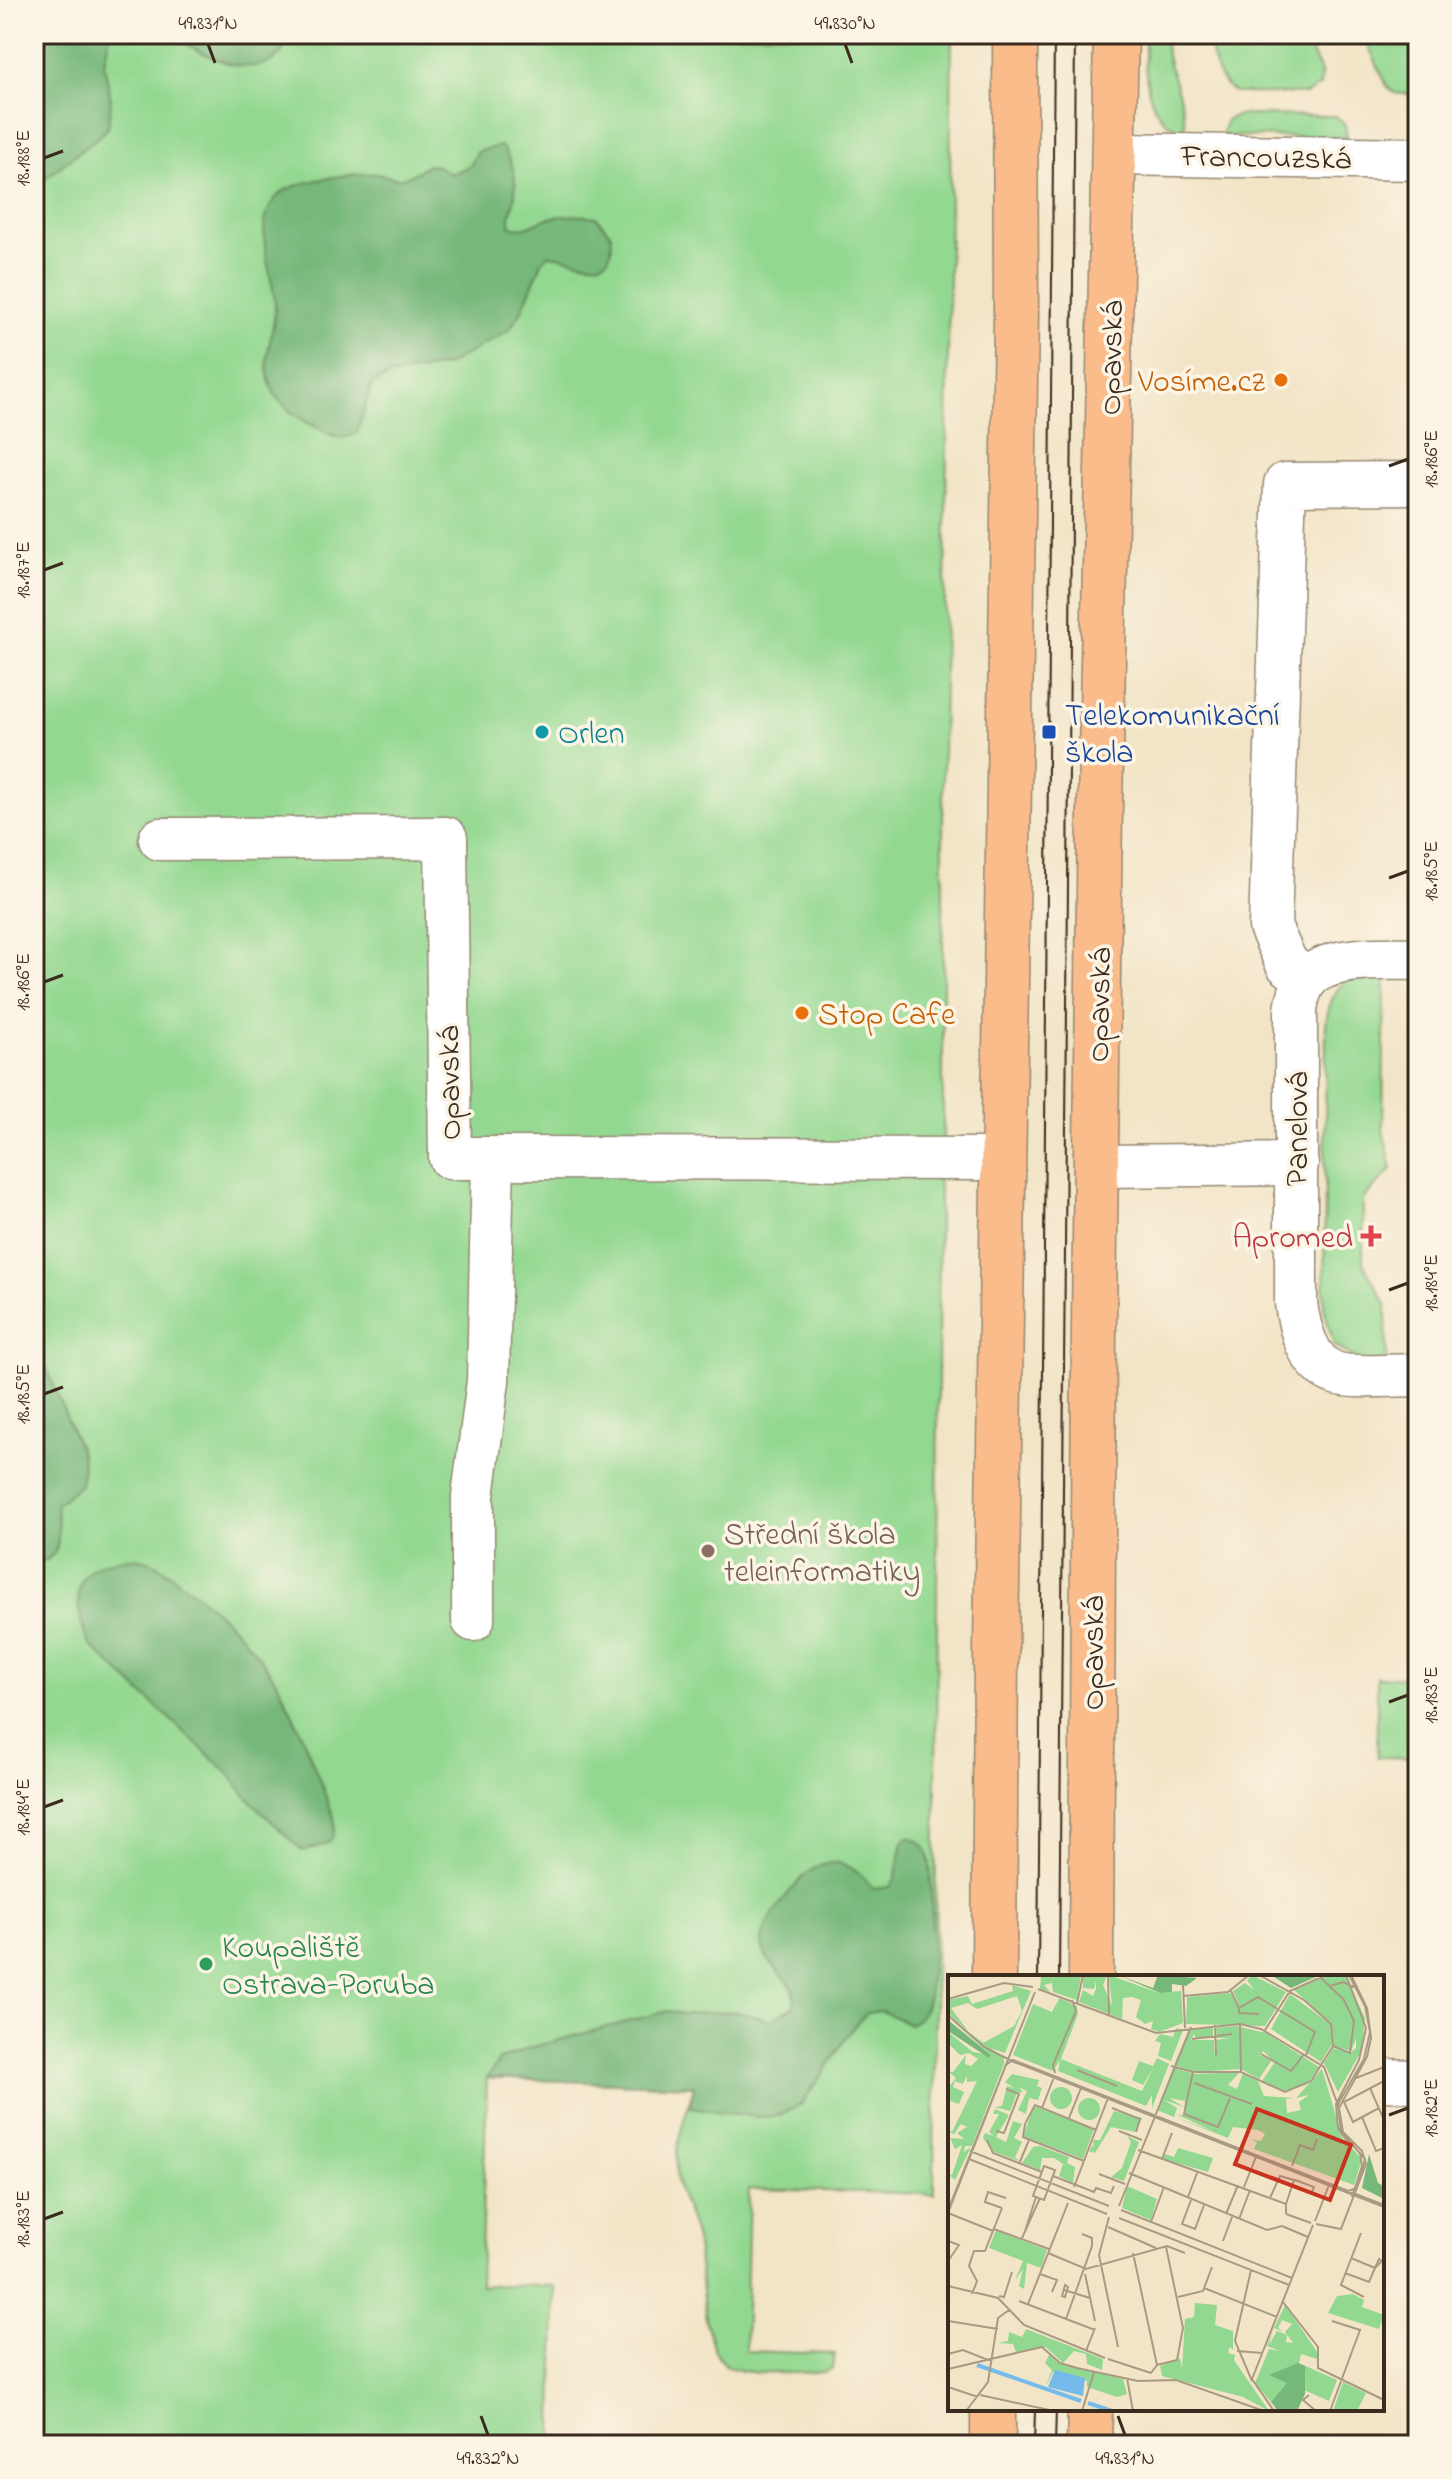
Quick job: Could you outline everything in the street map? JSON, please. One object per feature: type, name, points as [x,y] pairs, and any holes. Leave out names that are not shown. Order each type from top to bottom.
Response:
[{"type":"main road","points":[[994,1975],[995,1666],[1016,315],[1015,34]]},
{"type":"main road","name":"Opavská","points":[[1091,1975],[1100,749],[1116,34]]},
{"type":"main road","points":[[993,2411],[993,2445]]},
{"type":"main road","points":[[1089,2445],[1090,2411]]},
{"type":"street","name":"Francouzská","points":[[1114,154],[1418,159]]},
{"type":"street","points":[[1418,483],[1285,484],[1270,927],[1287,964],[1306,979],[1346,961],[1418,959]]},
{"type":"street","name":"Opavská","points":[[160,839],[446,838],[450,1158],[1003,1159]]},
{"type":"street","name":"Panelová","points":[[1306,979],[1298,995],[1296,1011],[1298,1320],[1306,1343],[1318,1361],[1336,1374],[1418,1375]]},
{"type":"street","points":[[473,1620],[473,1496],[488,1381],[493,1158]]},
{"type":"street","points":[[1096,1166],[1297,1164]]},
{"type":"street","points":[[1384,2080],[1418,2081]]},
{"type":"green space","points":[[34,34],[952,34],[943,755],[943,1152],[939,1182],[934,2194],[749,2189],[745,2351],[834,2354],[832,2368],[825,2372],[742,2371],[723,2363],[716,2354],[707,2324],[696,2240],[677,2178],[677,2148],[694,2086],[487,2078],[480,2285],[555,2286],[553,2445],[34,2445]]},
{"type":"green space","points":[[34,34],[110,34],[104,63],[111,100],[108,128],[34,189]]},
{"type":"green space","points":[[168,34],[286,34],[280,55],[272,61],[263,65],[241,66],[219,60]]},
{"type":"green space","points":[[1145,34],[1164,34],[1185,130],[1171,125],[1153,105],[1146,77]]},
{"type":"green space","points":[[1209,34],[1303,34],[1321,72],[1320,86],[1306,94],[1237,93],[1230,90],[1220,77],[1213,59]]},
{"type":"green space","points":[[1363,34],[1418,34],[1418,95],[1394,93],[1387,86]]},
{"type":"green space","points":[[1238,115],[1336,116],[1345,125],[1347,137],[1222,136],[1226,120]]},
{"type":"green space","points":[[501,146],[512,165],[515,179],[511,226],[526,227],[560,216],[596,217],[611,234],[608,258],[601,263],[592,263],[548,255],[509,330],[448,365],[389,376],[372,384],[357,433],[346,437],[333,435],[289,410],[273,391],[267,363],[275,304],[264,231],[271,204],[289,188],[327,178],[377,174],[401,178],[428,165],[451,174],[470,166],[478,151]]},
{"type":"green space","points":[[1385,970],[1383,1130],[1392,1169],[1363,1199],[1363,1263],[1386,1304],[1387,1367],[1365,1365],[1334,1345],[1324,1308],[1326,1023],[1332,998],[1344,983],[1361,974]]},
{"type":"green space","points":[[34,1337],[81,1453],[83,1468],[80,1485],[57,1504],[57,1547],[53,1554],[34,1565]]},
{"type":"green space","points":[[129,1558],[161,1567],[200,1597],[238,1632],[270,1672],[294,1718],[334,1817],[334,1833],[328,1842],[302,1851],[248,1798],[230,1775],[89,1644],[78,1605],[84,1576],[95,1566]]},
{"type":"green space","points":[[1377,1677],[1418,1677],[1418,1758],[1377,1757]]},
{"type":"green space","points":[[908,1837],[924,1846],[929,1862],[931,1950],[929,1989],[924,2008],[919,2018],[909,2024],[882,2011],[867,2013],[855,2025],[802,2104],[779,2116],[757,2117],[689,2107],[694,2086],[487,2078],[499,2060],[526,2049],[667,2011],[682,2014],[733,2011],[771,2020],[794,2006],[792,1988],[769,1960],[762,1943],[767,1924],[790,1891],[808,1873],[830,1863],[849,1867],[874,1889],[890,1887],[895,1879],[903,1842]]},
{"type":"tram line","points":[[1038,1975],[1054,34]]},
{"type":"tram line","points":[[1059,1975],[1075,34]]},
{"type":"tram line","points":[[1034,2445],[1035,2411]]},
{"type":"tram line","points":[[1055,2445],[1056,2411]]},
{"type":"place","name":"Vosíme.cz","points":[[1281,380]]},
{"type":"place","name":"Orlen","points":[[542,732]]},
{"type":"place","name":"Telekomunikační škola","points":[[1049,732]]},
{"type":"place","name":"Stop Cafe","points":[[802,1013]]},
{"type":"place","name":"Apromed","points":[[1371,1236]]},
{"type":"place","name":"Střední škola teleinformatiky","points":[[708,1551]]},
{"type":"place","name":"Koupaliště Ostrava-Poruba","points":[[206,1964]]}]
